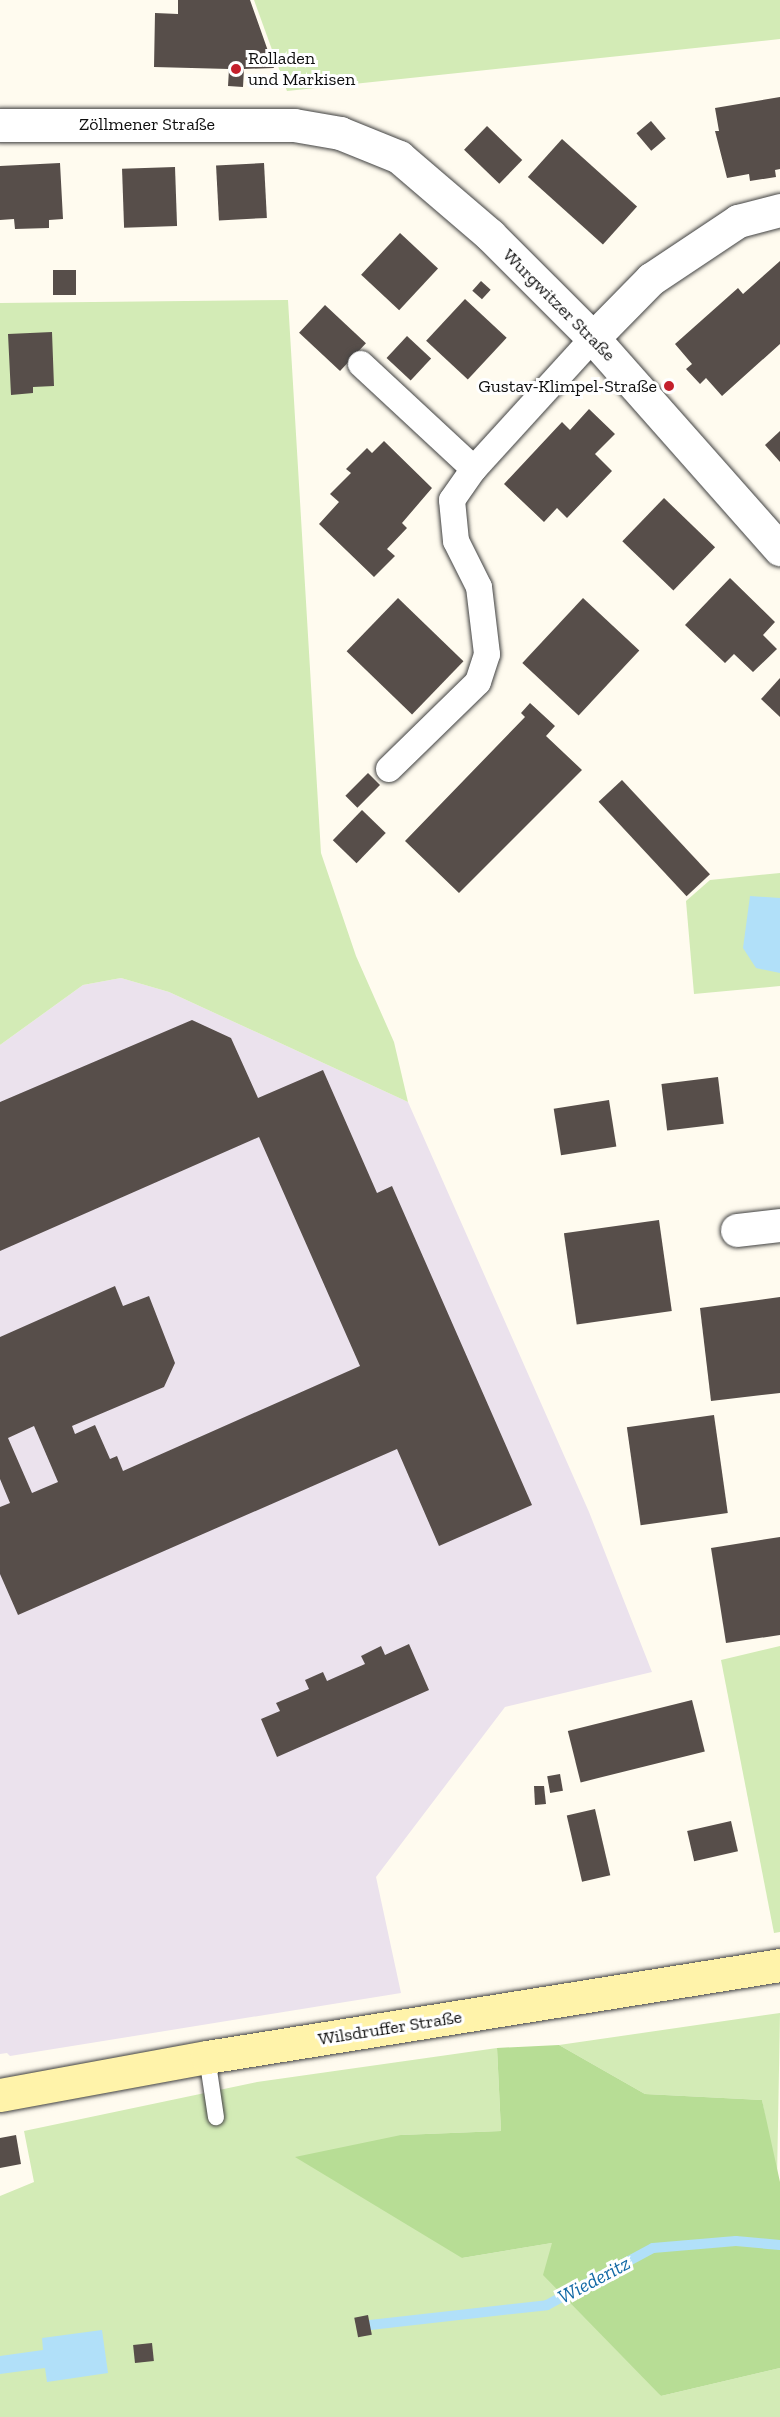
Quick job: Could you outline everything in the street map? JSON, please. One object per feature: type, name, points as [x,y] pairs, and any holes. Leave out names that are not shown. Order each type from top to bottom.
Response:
[{"type":"main road","name":"Wilsdruffer Straße","points":[[0,2095],[207,2057],[780,1965]]},
{"type":"street","name":"Zöllmener Straße","points":[[0,125],[294,126]]},
{"type":"street","name":"Wurgwitzer Straße","points":[[294,126],[340,133],[399,157],[490,235],[593,338],[780,549]]},
{"type":"street","points":[[389,769],[478,682],[487,654],[479,587],[456,542],[452,500],[474,469],[593,338],[651,279],[738,221],[780,210]]},
{"type":"street","points":[[361,364],[474,469]]},
{"type":"street","points":[[737,1230],[780,1224]]},
{"type":"lane","points":[[207,2057],[216,2117]]},
{"type":"shaded area","points":[[121,978],[169,992],[408,1102],[589,1512],[652,1672],[505,1707],[376,1877],[401,1993],[10,2056],[7,2053],[0,2054],[0,1045],[83,985]]},
{"type":"green space","points":[[254,0],[780,0],[780,39],[287,91]]},
{"type":"green space","points":[[288,300],[321,853],[356,956],[394,1042],[408,1102],[169,992],[121,978],[83,985],[0,1045],[0,303]]},
{"type":"green space","points":[[780,873],[780,986],[694,994],[686,901],[710,880]]},
{"type":"green space","points":[[780,1646],[780,1932],[774,1933],[721,1660]]},
{"type":"green space","points":[[780,2013],[777,2182],[762,2100],[645,2094],[559,2045]]},
{"type":"green space","points":[[559,2045],[645,2094],[762,2100],[780,2182],[780,2368],[661,2396],[543,2275],[552,2243],[462,2258],[295,2157],[401,2135],[501,2131],[497,2048]]},
{"type":"green space","points":[[497,2048],[501,2131],[401,2135],[462,2258],[552,2243],[661,2396],[780,2368],[780,2417],[0,2417],[0,2196],[34,2182],[24,2131],[257,2082]]},
{"type":"water","points":[[750,896],[780,898],[780,973],[756,968],[743,948]]},
{"type":"water","points":[[102,2330],[108,2373],[47,2382],[45,2368],[0,2374],[0,2356],[43,2350],[42,2338]]},
{"type":"building","points":[[178,0],[250,0],[274,68],[244,69],[243,87],[228,86],[229,69],[154,67],[155,13],[178,14]]},
{"type":"building","points":[[780,97],[780,169],[775,170],[776,177],[750,181],[749,174],[727,178],[715,131],[719,131],[715,108]]},
{"type":"building","points":[[651,121],[666,139],[651,151],[636,133]]},
{"type":"building","points":[[487,126],[522,160],[499,184],[464,150]]},
{"type":"building","points":[[562,139],[637,207],[603,244],[528,177]]},
{"type":"building","points":[[60,163],[63,219],[49,220],[49,228],[15,229],[14,219],[0,220],[0,166]]},
{"type":"building","points":[[264,163],[267,218],[219,220],[216,166]]},
{"type":"building","points":[[175,167],[177,226],[124,228],[122,169]]},
{"type":"building","points":[[400,233],[438,268],[399,310],[361,275]]},
{"type":"building","points":[[780,261],[780,344],[722,396],[706,378],[700,384],[686,369],[692,364],[675,344],[738,288],[743,294]]},
{"type":"building","points":[[53,270],[76,270],[76,295],[53,295]]},
{"type":"building","points":[[481,281],[491,290],[482,299],[472,291]]},
{"type":"building","points":[[465,299],[507,338],[468,380],[426,341]]},
{"type":"building","points":[[325,305],[366,343],[340,371],[299,333]]},
{"type":"building","points":[[52,332],[54,386],[33,387],[33,393],[11,395],[8,334]]},
{"type":"building","points":[[407,336],[431,359],[411,380],[387,358]]},
{"type":"building","points":[[589,409],[615,434],[595,454],[612,471],[567,518],[557,508],[544,522],[504,484],[562,422],[570,430]]},
{"type":"building","points":[[780,431],[780,462],[765,445]]},
{"type":"building","points":[[384,441],[432,488],[402,523],[407,528],[387,549],[395,556],[374,577],[319,524],[339,502],[330,494],[351,473],[346,469],[367,448],[372,453]]},
{"type":"building","points":[[664,498],[715,547],[673,590],[622,541]]},
{"type":"building","points":[[730,578],[775,622],[763,635],[777,649],[753,672],[734,654],[725,663],[685,625]]},
{"type":"building","points":[[398,598],[463,661],[412,714],[347,651]]},
{"type":"building","points":[[583,598],[639,651],[579,716],[522,663]]},
{"type":"building","points":[[780,678],[780,717],[761,699]]},
{"type":"building","points":[[530,703],[555,726],[546,736],[582,770],[459,893],[405,841],[525,717],[521,713]]},
{"type":"building","points":[[368,773],[380,785],[357,808],[345,796]]},
{"type":"building","points":[[622,780],[710,874],[687,896],[599,802]]},
{"type":"building","points":[[362,810],[386,833],[357,863],[333,840]]},
{"type":"building","points":[[192,1020],[231,1038],[258,1098],[323,1070],[377,1193],[392,1186],[532,1505],[439,1546],[397,1449],[18,1615],[0,1574],[0,1507],[10,1503],[0,1479],[0,1337],[115,1286],[123,1306],[149,1296],[175,1363],[164,1387],[72,1426],[75,1434],[95,1425],[110,1459],[117,1456],[123,1471],[360,1366],[259,1137],[0,1251],[0,1102]],"holes":[[[34,1426],[58,1482],[32,1493],[8,1438]]]},
{"type":"building","points":[[718,1077],[724,1124],[667,1131],[661,1084]]},
{"type":"building","points":[[609,1100],[616,1146],[561,1155],[554,1109]]},
{"type":"building","points":[[659,1220],[672,1311],[577,1324],[564,1233]]},
{"type":"building","points":[[780,1297],[780,1393],[711,1401],[700,1308]]},
{"type":"building","points":[[714,1415],[728,1513],[641,1525],[627,1427]]},
{"type":"building","points":[[780,1537],[780,1635],[726,1643],[711,1548]]},
{"type":"building","points":[[409,1644],[429,1690],[277,1757],[261,1719],[280,1711],[276,1703],[309,1689],[305,1680],[323,1672],[327,1681],[365,1664],[361,1656],[381,1646],[385,1655]]},
{"type":"building","points":[[692,1700],[705,1751],[581,1782],[568,1731]]},
{"type":"building","points":[[560,1774],[563,1791],[550,1793],[547,1776]]},
{"type":"building","points":[[534,1786],[544,1786],[546,1804],[535,1805]]},
{"type":"building","points":[[595,1809],[610,1875],[582,1882],[567,1816]]},
{"type":"building","points":[[731,1821],[738,1851],[694,1861],[687,1831]]},
{"type":"building","points":[[16,2135],[21,2164],[0,2168],[0,2138]]},
{"type":"building","points":[[368,2315],[372,2335],[358,2337],[354,2318]]},
{"type":"building","points":[[152,2343],[154,2361],[135,2363],[133,2345]]},
{"type":"waterway","name":"Wiederitz","points":[[370,2325],[547,2305],[653,2248],[736,2241],[780,2245]]},
{"type":"place","name":"Rolladen und Markisen","points":[[236,69]]},
{"type":"place","name":"Gustav-Klimpel-Straße","points":[[669,386]]}]
